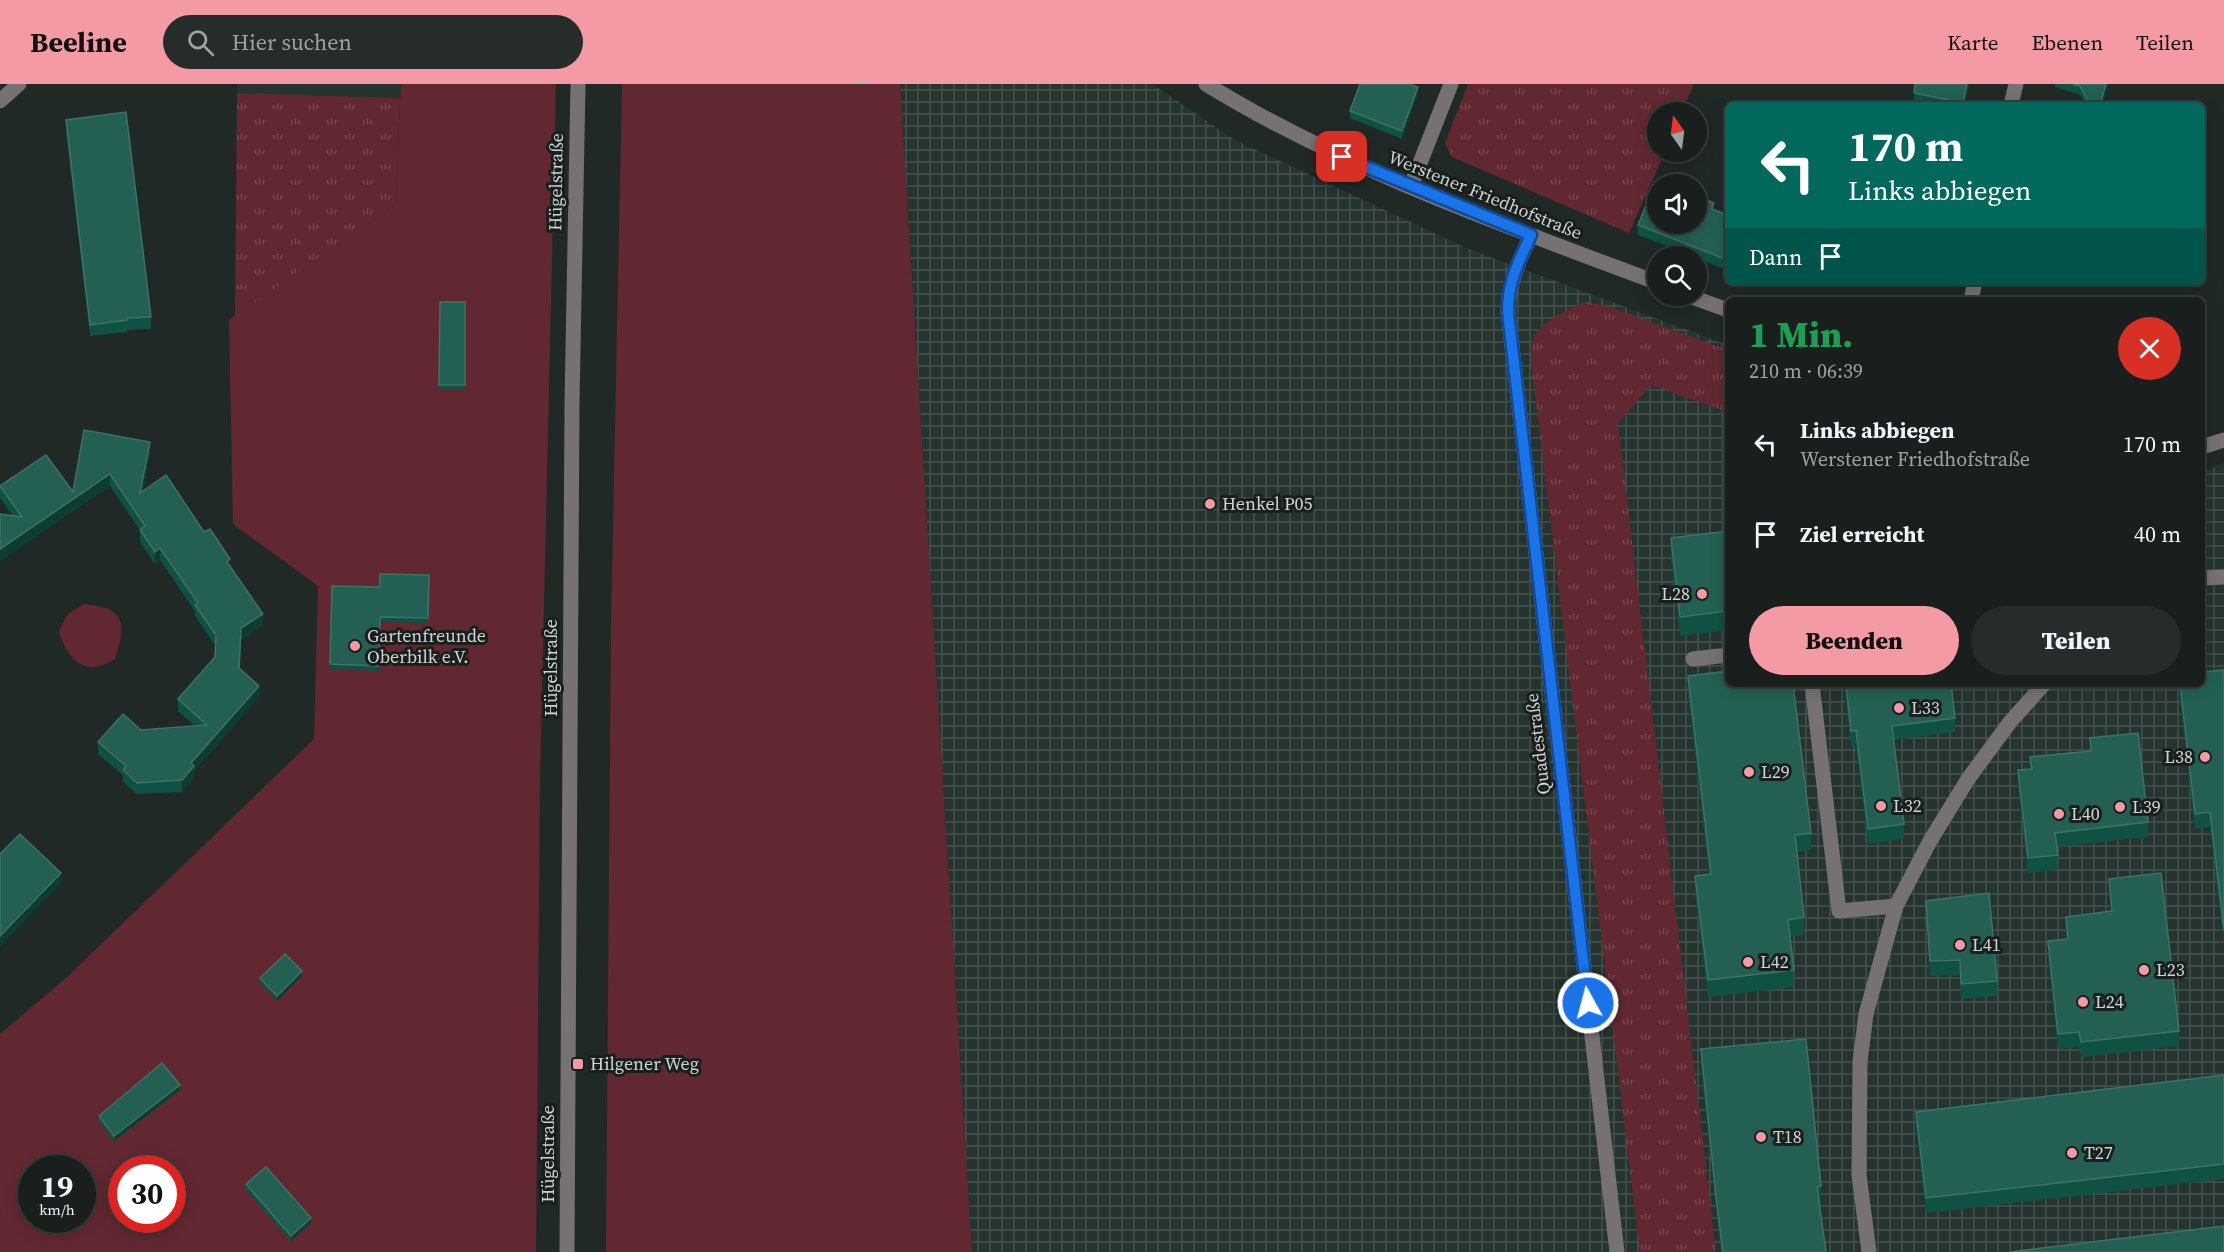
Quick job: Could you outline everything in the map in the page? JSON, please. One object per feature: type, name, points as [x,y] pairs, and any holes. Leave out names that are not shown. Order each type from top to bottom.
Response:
[{"type":"street","points":[[0,101],[19,84]]},
{"type":"street","name":"Hügelstraße","points":[[567,1252],[572,415],[578,84]]},
{"type":"street","name":"Werstener Friedhofstraße","points":[[1206,84],[1250,111],[1309,142],[1531,235],[1647,280]]},
{"type":"street","points":[[1411,186],[1450,84]]},
{"type":"street","points":[[2012,102],[2016,84]]},
{"type":"street","name":"Quadestraße","points":[[1531,235],[1508,290],[1508,312],[1617,1252]]},
{"type":"street","points":[[1707,302],[1725,309]]},
{"type":"street","points":[[2205,446],[2224,440]]},
{"type":"street","points":[[2205,578],[2224,577]]},
{"type":"street","points":[[1693,658],[1725,655]]},
{"type":"street","points":[[1812,687],[1839,911],[1896,906]]},
{"type":"street","points":[[1869,1252],[1859,1175],[1860,1062],[1866,1014],[1896,906],[1929,841],[1968,778],[2010,722],[2041,687]]},
{"type":"shaded area","points":[[237,84],[401,84],[400,98],[237,93]]},
{"type":"shaded area","points":[[900,84],[1152,84],[1235,140],[1466,248],[1725,344],[1725,687],[2205,687],[2205,472],[2224,463],[2224,1252],[972,1252]]},
{"type":"green space","points":[[401,84],[556,84],[540,777],[536,1252],[0,1252],[0,1034],[66,978],[314,739],[318,586],[233,524],[229,320],[396,204]]},
{"type":"green space","points":[[622,84],[900,84],[972,1252],[606,1252],[611,623]]},
{"type":"green space","points":[[1468,84],[1694,84],[1686,102],[1647,102],[1647,162],[1661,162],[1655,174],[1647,174],[1647,192],[1629,233],[1452,157],[1445,143]]},
{"type":"green space","points":[[237,93],[400,98],[396,204],[235,317]]},
{"type":"green space","points":[[1586,302],[1613,308],[1725,349],[1725,411],[1651,385],[1618,423],[1716,1252],[1640,1252],[1531,361],[1533,339],[1538,331],[1572,308]]},
{"type":"green space","points":[[84,604],[108,609],[120,620],[122,627],[115,659],[99,666],[86,666],[75,660],[63,643],[59,631],[68,614]]},
{"type":"building","points":[[1360,84],[1409,84],[1418,87],[1402,131],[1350,111]]},
{"type":"building","points":[[1915,84],[1967,84],[1963,102],[1914,93]]},
{"type":"building","points":[[2073,84],[2106,84],[2101,102],[2088,102],[2080,86]]},
{"type":"building","points":[[126,112],[151,317],[127,318],[127,320],[90,325],[66,120]]},
{"type":"building","points":[[1707,200],[1714,203],[1712,209],[1725,214],[1725,259],[1707,252],[1707,246],[1692,246],[1661,234],[1707,234]]},
{"type":"building","points":[[1647,202],[1647,229],[1638,225]]},
{"type":"building","points":[[440,302],[465,302],[465,385],[439,385]]},
{"type":"building","points":[[84,430],[150,442],[140,493],[166,475],[204,532],[210,529],[230,559],[227,562],[263,614],[241,628],[239,668],[259,686],[191,763],[194,766],[182,780],[137,783],[123,770],[126,766],[98,742],[123,714],[141,730],[207,725],[178,699],[215,657],[216,635],[195,605],[198,603],[160,548],[155,552],[140,530],[145,526],[110,474],[0,549],[0,514],[22,517],[0,486],[46,455],[73,492]]},
{"type":"building","name":"L28","points":[[1725,531],[1725,611],[1680,617],[1671,538]]},
{"type":"building","name":"Gartenfreunde Oberbilk e.V.","points":[[380,574],[429,575],[428,618],[380,617],[379,666],[330,664],[332,586],[380,587]]},
{"type":"building","name":"L38","points":[[2224,670],[2224,930],[2210,812],[2195,814],[2180,687],[2205,687],[2205,672]]},
{"type":"building","points":[[1725,671],[1725,687],[1793,687],[1811,833],[1795,835],[1804,917],[1788,920],[1794,970],[1708,980],[1695,876],[1711,874],[1688,676]]},
{"type":"building","points":[[1846,687],[1951,687],[1955,718],[1892,726],[1904,824],[1868,829],[1856,730],[1851,731]]},
{"type":"building","points":[[2138,733],[2148,822],[2055,833],[2058,855],[2028,858],[2018,770],[2032,769],[2030,757],[2091,751],[2090,738]]},
{"type":"building","points":[[20,834],[61,873],[0,936],[0,854]]},
{"type":"building","points":[[2161,873],[2179,1031],[2081,1042],[2079,1032],[2058,1034],[2048,941],[2068,939],[2066,917],[2112,911],[2109,879]]},
{"type":"building","name":"L41","points":[[1989,893],[1997,981],[1961,984],[1960,960],[1930,961],[1926,901]]},
{"type":"building","points":[[285,954],[302,971],[277,996],[260,978]]},
{"type":"building","name":"T18","points":[[1806,1039],[1821,1186],[1817,1187],[1826,1252],[1723,1252],[1701,1049]]},
{"type":"building","points":[[162,1063],[180,1085],[114,1136],[99,1116]]},
{"type":"building","name":"T27","points":[[2224,1075],[2224,1164],[1926,1198],[1916,1112]]},
{"type":"building","points":[[266,1167],[311,1218],[291,1236],[246,1184]]},
{"type":"building","points":[[2224,1226],[2224,1252],[2010,1252]]},
{"type":"place","name":"Henkel P05","points":[[1210,504]]},
{"type":"place","name":"L28","points":[[1702,594]]},
{"type":"place","name":"Gartenfreunde Oberbilk e.V.","points":[[355,646]]},
{"type":"place","name":"L33","points":[[1899,708]]},
{"type":"place","name":"L38","points":[[2205,757]]},
{"type":"place","name":"L29","points":[[1749,772]]},
{"type":"place","name":"L32","points":[[1881,806]]},
{"type":"place","name":"L39","points":[[2120,807]]},
{"type":"place","name":"L40","points":[[2059,814]]},
{"type":"place","name":"L41","points":[[1960,945]]},
{"type":"place","name":"L42","points":[[1748,962]]},
{"type":"place","name":"L23","points":[[2144,970]]},
{"type":"place","name":"L24","points":[[2083,1002]]},
{"type":"place","name":"Hilgener Weg","points":[[578,1064]]},
{"type":"place","name":"T18","points":[[1761,1137]]},
{"type":"place","name":"T27","points":[[2072,1153]]},
{"type":"route","points":[[1342,157],[1531,235],[1508,290],[1508,312],[1588,1003]]}]
